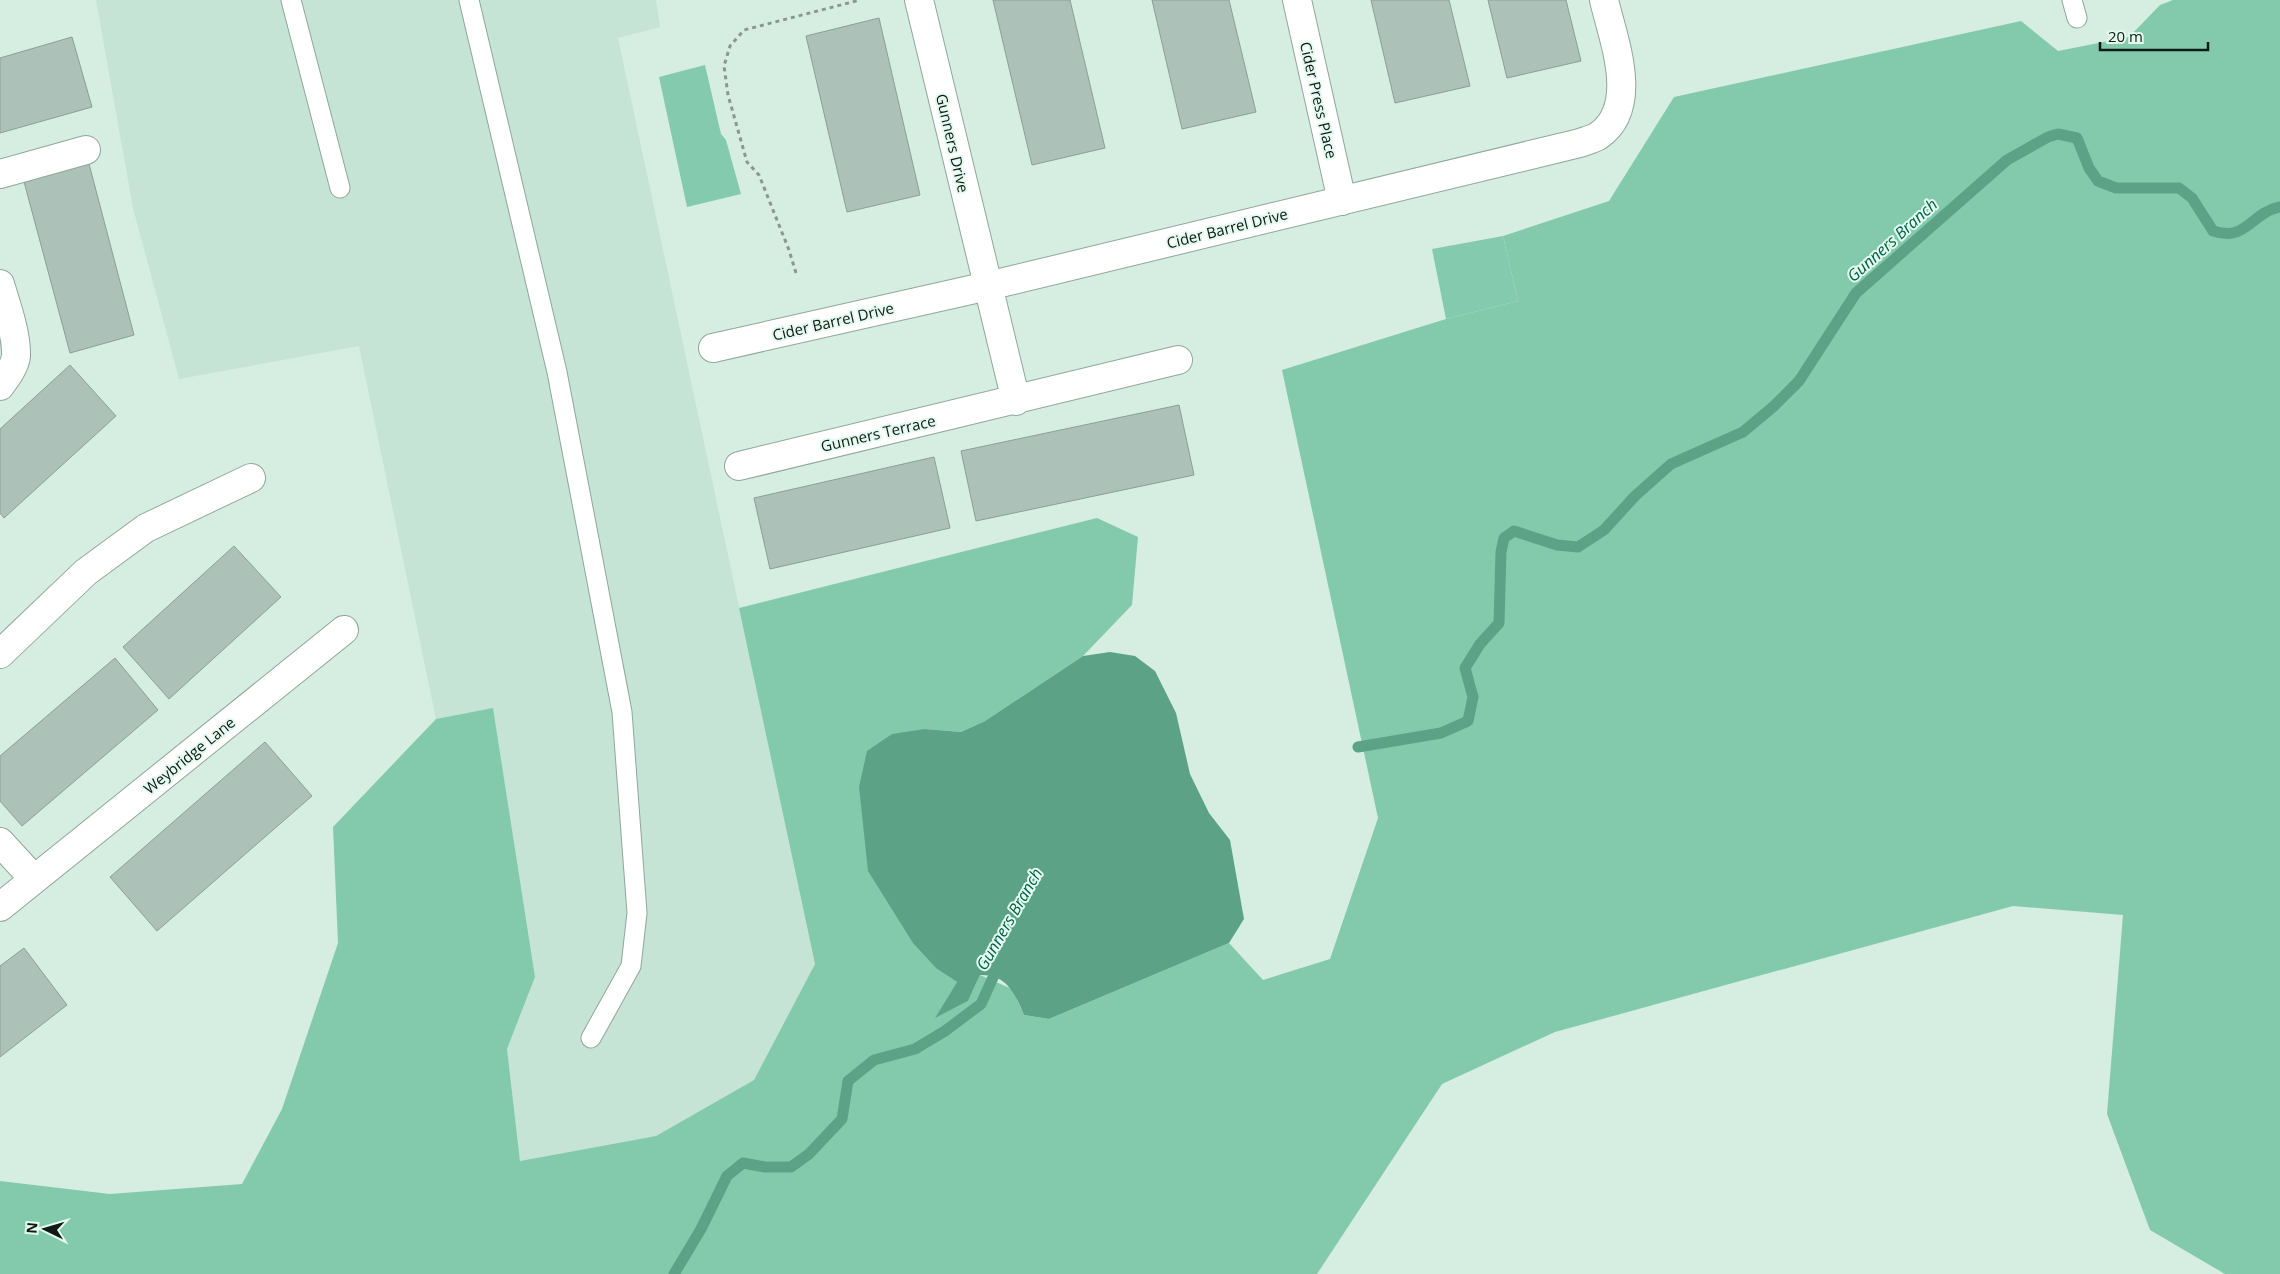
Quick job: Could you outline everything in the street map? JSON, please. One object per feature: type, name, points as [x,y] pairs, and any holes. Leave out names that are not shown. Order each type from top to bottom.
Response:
[{"type":"street","name":"Gunners Drive","points":[[919,0],[988,286]]},
{"type":"street","name":"Cider Press Place","points":[[1297,0],[1342,200]]},
{"type":"street","name":"Cider Barrel Drive","points":[[713,348],[988,286],[1580,143],[1598,136],[1620,106],[1623,82],[1604,0]]},
{"type":"street","points":[[0,174],[86,150]]},
{"type":"street","points":[[0,284],[10,318],[16,357],[8,376],[0,386]]},
{"type":"street","points":[[988,286],[1016,400]]},
{"type":"street","name":"Gunners Terrace","points":[[739,466],[1178,360]]},
{"type":"street","points":[[0,654],[86,572],[146,528],[251,478]]},
{"type":"street","name":"Weybridge Lane","points":[[0,906],[344,630]]},
{"type":"street","points":[[0,842],[34,879]]},
{"type":"lane","points":[[291,0],[340,188]]},
{"type":"lane","points":[[470,0],[557,372],[622,712],[637,913],[631,966],[591,1038]]},
{"type":"lane","points":[[2072,0],[2077,18]]},
{"type":"path","points":[[796,273],[789,250],[759,175],[747,162],[728,95],[724,66],[730,46],[744,30],[860,0]]},
{"type":"shaded area","points":[[96,0],[656,0],[660,27],[618,38],[815,964],[754,1080],[656,1136],[520,1161],[507,1049],[535,977],[493,709],[436,719],[359,346],[179,379],[133,208]]},
{"type":"shaded area","points":[[2173,0],[2280,0],[2280,1274],[2225,1274],[2150,1230],[2107,1114],[2123,915],[2013,906],[1555,1032],[1442,1084],[1317,1274],[0,1274],[0,1181],[110,1194],[242,1184],[282,1109],[338,943],[333,827],[436,719],[493,708],[535,977],[507,1049],[520,1161],[656,1136],[754,1080],[815,964],[739,608],[1097,518],[1138,537],[1132,605],[1083,656],[985,721],[961,732],[925,729],[937,969],[957,982],[936,1017],[968,1001],[980,975],[1012,989],[1024,1015],[1049,1019],[1229,943],[1263,980],[1330,959],[1378,818],[1282,370],[1446,319],[1518,301],[1503,236],[1609,201],[1674,97],[2021,21],[2058,51],[2129,37],[2160,5]]},
{"type":"shaded area","points":[[705,65],[721,134],[726,140],[741,194],[687,207],[659,77]]},
{"type":"shaded area","points":[[1503,236],[1518,301],[1446,319],[1432,249]]},
{"type":"water","points":[[1110,652],[1135,656],[1155,671],[1176,713],[1190,774],[1209,813],[1230,840],[1244,919],[1229,943],[1049,1019],[1024,1015],[1009,987],[997,978],[980,975],[968,1001],[935,1018],[957,982],[937,969],[913,943],[868,871],[859,787],[867,751],[892,734],[925,729],[961,732],[985,721],[1083,656]]},
{"type":"building","points":[[993,0],[1070,0],[1105,148],[1032,165]]},
{"type":"building","points":[[1152,0],[1229,0],[1256,112],[1182,129]]},
{"type":"building","points":[[1371,0],[1449,0],[1470,86],[1395,103]]},
{"type":"building","points":[[1488,0],[1566,0],[1581,61],[1507,78]]},
{"type":"building","points":[[879,18],[920,195],[847,212],[806,36]]},
{"type":"building","points":[[72,37],[92,107],[0,133],[0,58]]},
{"type":"building","points":[[88,160],[134,335],[70,353],[23,178]]},
{"type":"building","points":[[70,365],[116,416],[4,518],[0,513],[0,429]]},
{"type":"building","points":[[1179,405],[1194,475],[976,521],[961,451]]},
{"type":"building","points":[[934,457],[950,528],[770,569],[754,498]]},
{"type":"building","points":[[234,546],[281,597],[169,699],[123,647]]},
{"type":"building","points":[[115,658],[158,710],[22,826],[0,801],[0,756]]},
{"type":"building","points":[[265,742],[312,796],[157,931],[110,877]]},
{"type":"building","points":[[24,948],[67,1005],[0,1057],[0,966]]},
{"type":"waterway","name":"Gunners Branch","points":[[1358,747],[1441,733],[1468,721],[1473,697],[1465,668],[1480,644],[1499,623],[1501,552],[1504,538],[1514,531],[1557,545],[1578,547],[1604,530],[1635,496],[1671,464],[1743,432],[1774,406],[1799,381],[1856,293],[2007,160],[2048,137],[2058,134],[2077,138],[2089,168],[2098,181],[2116,188],[2179,188],[2192,198],[2213,231],[2224,233],[2234,233],[2241,230],[2270,210],[2280,207]]},
{"type":"waterway","name":"Gunners Branch","points":[[674,1274],[701,1229],[727,1176],[743,1163],[765,1167],[791,1167],[809,1154],[842,1119],[848,1081],[874,1060],[915,1049],[945,1031],[981,1004],[1000,962]]}]
